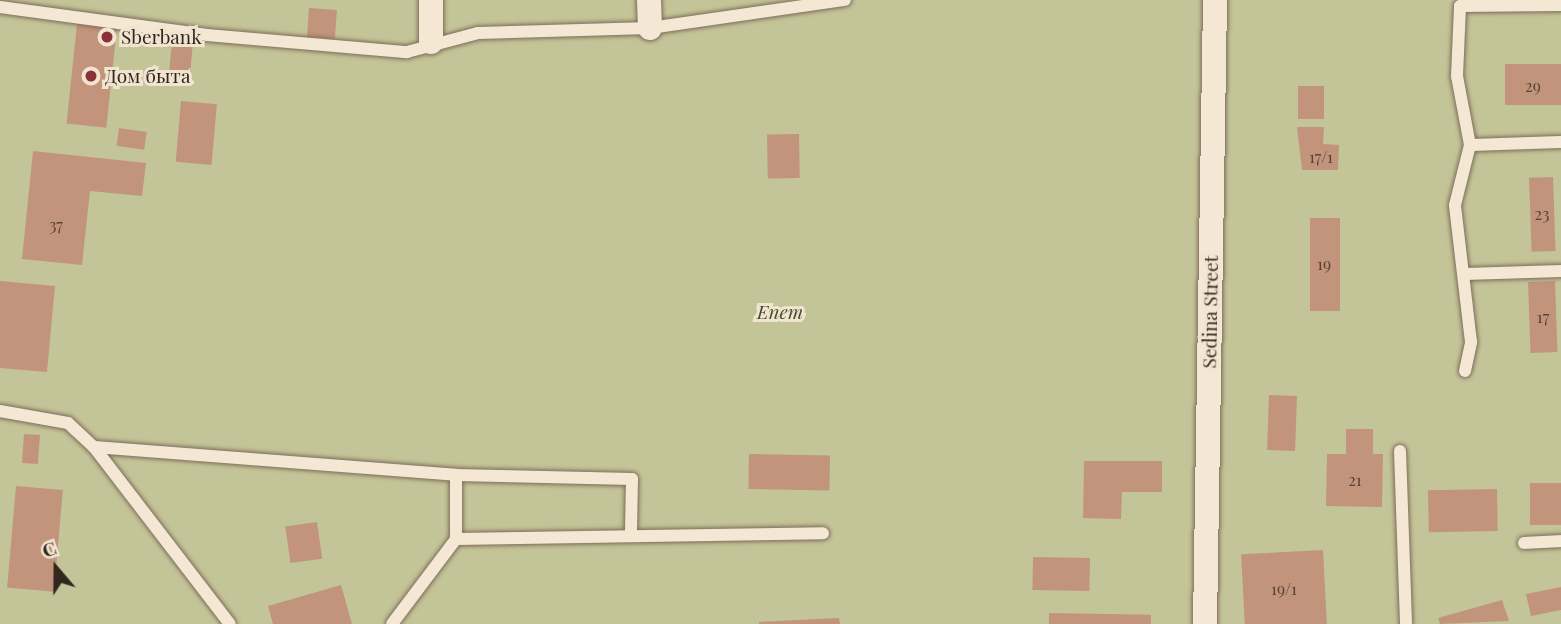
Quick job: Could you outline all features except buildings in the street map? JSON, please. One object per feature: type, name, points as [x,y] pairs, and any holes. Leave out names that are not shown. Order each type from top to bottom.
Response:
[{"type":"street","points":[[431,0],[431,42]]},
{"type":"street","points":[[649,0],[650,28]]},
{"type":"street","name":"Sedina Street","points":[[1205,624],[1215,0]]},
{"type":"lane","points":[[0,7],[287,42],[407,52],[431,42],[478,33],[650,28],[845,0]]},
{"type":"lane","points":[[1465,371],[1471,342],[1455,205],[1470,145],[1457,76],[1460,3],[1561,5]]},
{"type":"lane","points":[[1470,145],[1561,142]]},
{"type":"lane","points":[[1465,274],[1561,271]]},
{"type":"lane","points":[[0,411],[68,424],[93,447],[230,624]]},
{"type":"lane","points":[[93,447],[456,475],[632,478],[631,533]]},
{"type":"lane","points":[[1400,450],[1406,624]]},
{"type":"lane","points":[[392,624],[456,539],[456,475]]},
{"type":"lane","points":[[456,539],[631,533],[823,533]]},
{"type":"lane","points":[[1524,543],[1561,541]]},
{"type":"green space","name":"Enem","points":[[0,0],[1561,0],[1561,624],[0,624]]},
{"type":"place","name":"Sberbank","points":[[107,37]]},
{"type":"place","name":"Дом быта","points":[[91,76]]}]
